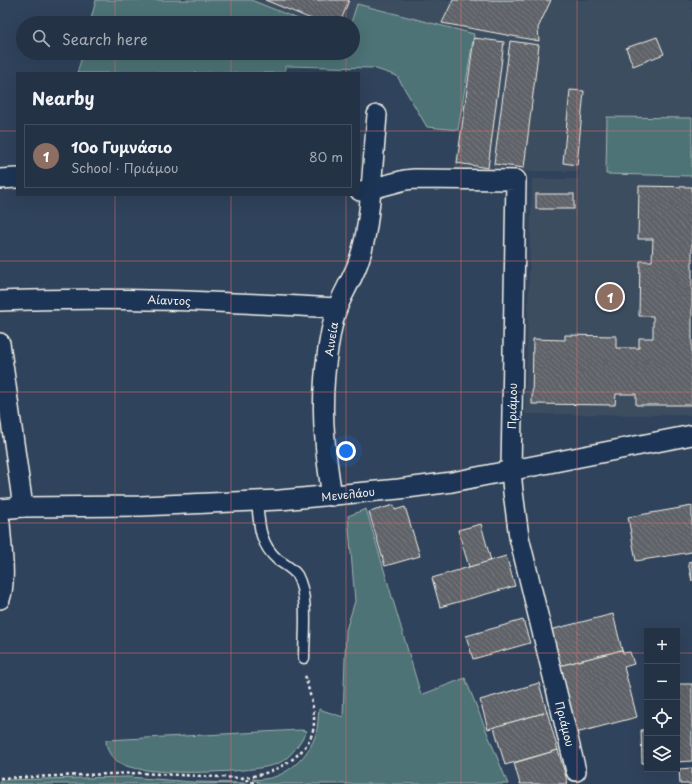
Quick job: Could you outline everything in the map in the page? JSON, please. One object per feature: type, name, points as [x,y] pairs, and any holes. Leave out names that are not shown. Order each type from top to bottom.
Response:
[{"type":"street","name":"Αινεία","points":[[332,496],[324,438],[325,390],[330,336],[337,308],[360,259],[366,231],[365,190],[377,115]]},
{"type":"street","points":[[0,179],[16,178]]},
{"type":"street","name":"Πριάμου","points":[[365,190],[415,179],[516,180],[511,470],[513,492],[521,545],[576,771]]},
{"type":"street","name":"Αίαντος","points":[[0,301],[112,298],[192,300],[337,308]]},
{"type":"street","points":[[0,343],[4,412],[23,507]]},
{"type":"street","name":"Μενελάου","points":[[0,509],[23,507],[141,506],[332,496],[434,485],[692,435]]},
{"type":"street","points":[[0,522],[3,575],[3,589],[0,599]]},
{"type":"lane","points":[[258,500],[259,523],[263,540],[276,558],[296,574],[301,584],[305,618],[304,658]]},
{"type":"path","points":[[0,778],[138,773],[240,778],[262,774],[280,767],[304,748],[311,736],[314,723],[304,658]]},
{"type":"path","points":[[240,778],[258,784]]},
{"type":"shaded area","points":[[251,0],[692,0],[692,415],[525,414],[532,179],[578,179],[579,171],[454,172],[474,34],[357,4],[353,16],[291,16]]},
{"type":"green space","points":[[96,0],[251,0],[291,16],[92,16]]},
{"type":"green space","points":[[357,4],[474,34],[458,130],[427,127],[397,76],[373,68],[285,66],[285,72],[77,72],[81,60],[360,60],[360,16],[353,16]]},
{"type":"green space","points":[[607,117],[692,118],[692,176],[606,174]]},
{"type":"green space","points":[[366,509],[421,695],[465,678],[508,784],[263,784],[252,779],[262,779],[281,774],[289,770],[303,757],[313,742],[316,734],[319,709],[343,717],[346,630],[355,601],[348,516]]},
{"type":"green space","points":[[301,730],[307,731],[288,757],[279,763],[267,767],[248,770],[177,772],[136,769],[124,765],[113,758],[106,744],[106,740]]},
{"type":"green space","points":[[128,777],[193,782],[249,784],[0,784],[0,780]]},
{"type":"building","points":[[265,0],[349,0],[343,16],[304,16]]},
{"type":"building","points":[[453,0],[551,0],[538,28],[539,41],[442,23]]},
{"type":"building","points":[[657,37],[664,54],[633,66],[626,48]]},
{"type":"building","points":[[474,38],[504,42],[488,168],[457,163]]},
{"type":"building","points":[[510,41],[539,45],[524,168],[494,164]]},
{"type":"building","points":[[570,90],[584,91],[577,165],[563,163]]},
{"type":"building","points":[[639,186],[692,187],[692,405],[636,405],[636,394],[616,394],[615,405],[532,404],[533,339],[565,340],[565,335],[616,336],[616,348],[639,348],[639,338],[653,338],[653,316],[639,316],[640,261],[652,261],[653,239],[638,239]]},
{"type":"building","points":[[536,194],[574,194],[574,209],[536,209]]},
{"type":"building","points":[[394,505],[395,510],[405,507],[420,556],[385,566],[369,512]]},
{"type":"building","points":[[692,506],[692,552],[636,561],[628,517]]},
{"type":"building","points":[[481,524],[491,561],[469,567],[458,530]]},
{"type":"building","points":[[506,556],[515,586],[440,607],[432,578]]},
{"type":"building","points":[[692,561],[692,581],[688,562]]},
{"type":"building","points":[[613,614],[622,650],[559,666],[550,630]]},
{"type":"building","points":[[523,620],[530,643],[473,659],[466,636]]},
{"type":"building","points":[[622,650],[623,653],[630,652],[634,664],[624,667],[637,717],[576,733],[559,666]]},
{"type":"building","points":[[539,683],[547,712],[488,729],[480,700]]},
{"type":"building","points":[[680,684],[692,684],[692,761],[680,762]]},
{"type":"building","points":[[547,712],[558,750],[505,765],[494,727]]},
{"type":"building","points":[[641,730],[644,730],[644,763],[642,763]]},
{"type":"building","points":[[558,750],[568,784],[520,784],[514,763]]},
{"type":"building","points":[[692,768],[692,784],[680,784],[680,769]]},
{"type":"place","name":"10ο Γυμνάσιο","points":[[610,297]]}]
